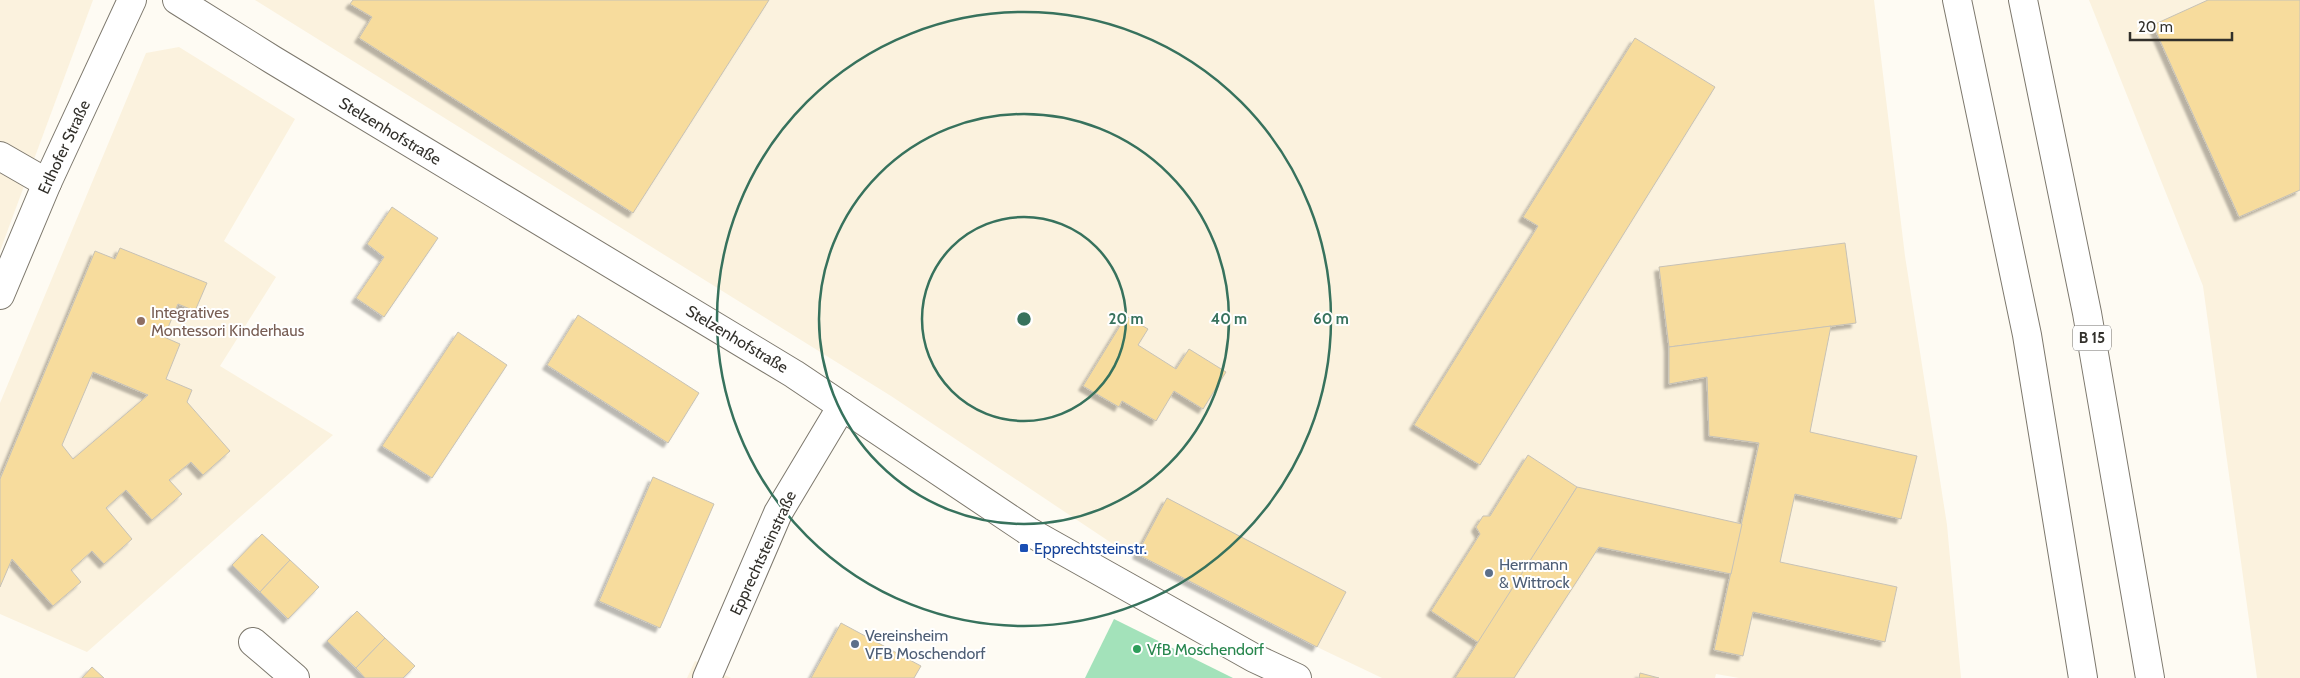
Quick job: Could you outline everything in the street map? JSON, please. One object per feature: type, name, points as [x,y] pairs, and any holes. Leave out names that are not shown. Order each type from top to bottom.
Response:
[{"type":"main road","name":"Erlhofer Straße","points":[[0,295],[47,183],[132,0]]},
{"type":"main road","name":"Stelzenhofstraße","points":[[177,0],[273,60],[786,368],[1028,531],[1254,658],[1297,678]]},
{"type":"main road","points":[[1957,0],[2027,335],[2082,678]]},
{"type":"main road","name":"B 15","points":[[2022,0],[2088,313],[2150,678]]},
{"type":"main road","points":[[0,156],[47,183]]},
{"type":"main road","name":"Epprechtsteinstraße","points":[[707,678],[778,513],[842,406]]},
{"type":"main road","points":[[253,642],[296,678]]},
{"type":"shaded area","points":[[0,0],[93,0],[0,251]]},
{"type":"shaded area","points":[[255,0],[1874,0],[1905,256],[1947,525],[1961,678],[1739,678],[1716,674],[1715,678],[1382,678],[1317,647],[1137,554],[1116,546],[891,396]]},
{"type":"shaded area","points":[[2089,0],[2300,0],[2300,678],[2257,678],[2203,286]]},
{"type":"shaded area","name":"Integratives Montessori Kinderhaus","points":[[179,47],[295,119],[224,241],[276,277],[220,366],[333,435],[87,652],[0,614],[0,403],[146,53]]},
{"type":"shaded area","points":[[695,661],[731,678],[687,678]]},
{"type":"green space","name":"VfB Moschendorf","points":[[1114,619],[1233,678],[1085,678]]},
{"type":"building","points":[[353,0],[769,0],[633,213],[359,38],[372,17],[350,4]]},
{"type":"building","points":[[2208,0],[2300,0],[2300,190],[2239,217],[2153,25]]},
{"type":"building","points":[[1635,38],[1715,87],[1480,465],[1414,425],[1538,226],[1523,217]]},
{"type":"building","points":[[392,207],[438,238],[384,317],[356,298],[384,257],[367,244]]},
{"type":"building","points":[[1845,243],[1856,323],[1669,347],[1659,267]]},
{"type":"building","points":[[120,248],[207,283],[195,311],[178,304],[164,337],[180,344],[166,379],[192,390],[187,402],[230,451],[203,475],[191,462],[169,480],[182,494],[152,520],[126,490],[106,508],[132,539],[104,564],[92,551],[71,570],[81,582],[53,606],[12,559],[0,587],[0,479],[95,251],[115,259]],"holes":[[[93,372],[148,395],[73,459],[62,445]]]},
{"type":"building","points":[[578,315],[699,393],[668,443],[547,365]]},
{"type":"building","points":[[1126,316],[1148,329],[1138,345],[1176,369],[1189,349],[1226,372],[1203,409],[1174,391],[1156,421],[1122,401],[1119,407],[1083,386]]},
{"type":"building","points":[[1831,326],[1810,432],[1917,456],[1901,519],[1795,494],[1780,562],[1897,587],[1885,642],[1753,612],[1743,656],[1714,650],[1759,443],[1709,436],[1707,377],[1669,384],[1669,347]]},
{"type":"building","points":[[458,332],[507,365],[432,478],[382,446]]},
{"type":"building","name":"Herrmann & Wittrock","points":[[1528,455],[1577,487],[1479,643],[1431,611],[1480,534],[1476,527],[1483,516],[1490,516]]},
{"type":"building","points":[[653,477],[714,504],[660,628],[599,601]]},
{"type":"building","points":[[1577,487],[1742,524],[1731,574],[1599,547],[1514,678],[1455,678]]},
{"type":"building","points":[[1167,498],[1346,592],[1317,647],[1137,554]]},
{"type":"building","points":[[262,534],[290,560],[260,592],[232,565]]},
{"type":"building","points":[[290,560],[319,587],[288,619],[260,592]]},
{"type":"building","points":[[357,611],[385,638],[356,668],[327,641]]},
{"type":"building","name":"Vereinsheim VFB Moschendorf","points":[[841,623],[921,666],[914,678],[811,678]]},
{"type":"building","points":[[385,638],[415,666],[403,678],[365,678],[356,668]]},
{"type":"building","points":[[92,667],[104,678],[82,678]]},
{"type":"building","points":[[1640,673],[1659,678],[1639,678]]},
{"type":"place","name":"Integratives Montessori Kinderhaus","points":[[141,321]]},
{"type":"place","name":"Epprechtsteinstr.","points":[[1024,548]]},
{"type":"place","name":"Herrmann & Wittrock","points":[[1489,573]]},
{"type":"place","name":"Vereinsheim VFB Moschendorf","points":[[855,644]]},
{"type":"place","name":"VfB Moschendorf","points":[[1137,649]]}]
